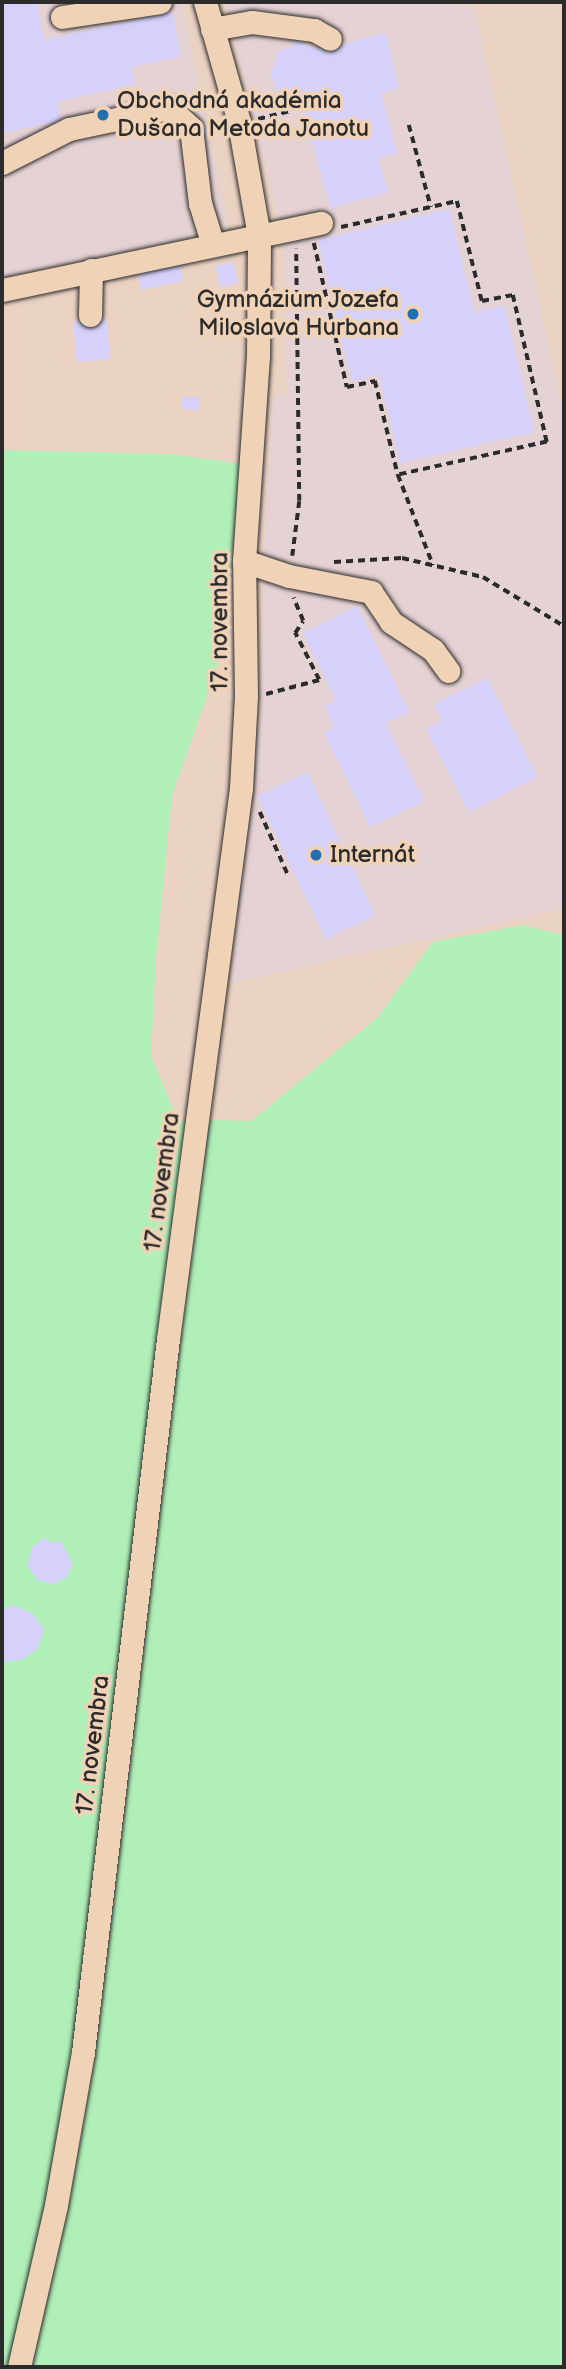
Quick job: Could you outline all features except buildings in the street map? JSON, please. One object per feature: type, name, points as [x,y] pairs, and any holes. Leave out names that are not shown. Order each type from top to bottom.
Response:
[{"type":"street","points":[[62,17],[160,2]]},
{"type":"street","name":"17. novembra","points":[[19,2367],[56,2205],[83,2052],[167,1339],[241,788],[246,696],[244,561],[258,356],[260,236],[239,122],[205,2]]},
{"type":"street","points":[[212,29],[252,22],[314,30],[330,39]]},
{"type":"street","points":[[2,163],[69,130],[169,108],[191,128],[200,203],[213,244]]},
{"type":"street","points":[[2,290],[309,226]]},
{"type":"street","points":[[90,315],[91,270]]},
{"type":"street","points":[[244,561],[289,576],[371,592],[391,622],[433,650],[448,671]]},
{"type":"path","points":[[255,120],[290,111]]},
{"type":"path","points":[[409,125],[431,207]]},
{"type":"path","points":[[347,225],[457,201],[482,301],[513,295],[547,442],[398,475]]},
{"type":"path","points":[[309,226],[347,387],[375,381],[398,475],[433,565]]},
{"type":"path","points":[[246,696],[318,680],[295,633],[303,621],[289,576],[299,501],[309,226]]},
{"type":"path","points":[[324,565],[402,558],[433,565],[483,578],[564,626]]},
{"type":"path","points":[[241,788],[254,800],[289,877]]},
{"type":"shaded area","name":"Obchodná akadémia Dušana Metoda Janotu","points":[[2,2],[181,2],[229,229],[2,277]]},
{"type":"shaded area","points":[[224,2],[439,2],[474,7],[564,417],[564,908],[231,983],[262,695],[263,569],[273,395],[287,394],[282,232]]},
{"type":"green space","points":[[2,450],[171,454],[242,464],[220,659],[172,795],[156,957],[151,1056],[177,1119],[251,1121],[378,1017],[432,942],[523,925],[564,935],[564,2367],[2,2367]]},
{"type":"place","name":"Obchodná akadémia Dušana Metoda Janotu","points":[[103,115]]},
{"type":"place","name":"Gymnázium Jozefa Miloslava Hurbana","points":[[413,314]]},
{"type":"place","name":"Internát","points":[[316,855]]}]
